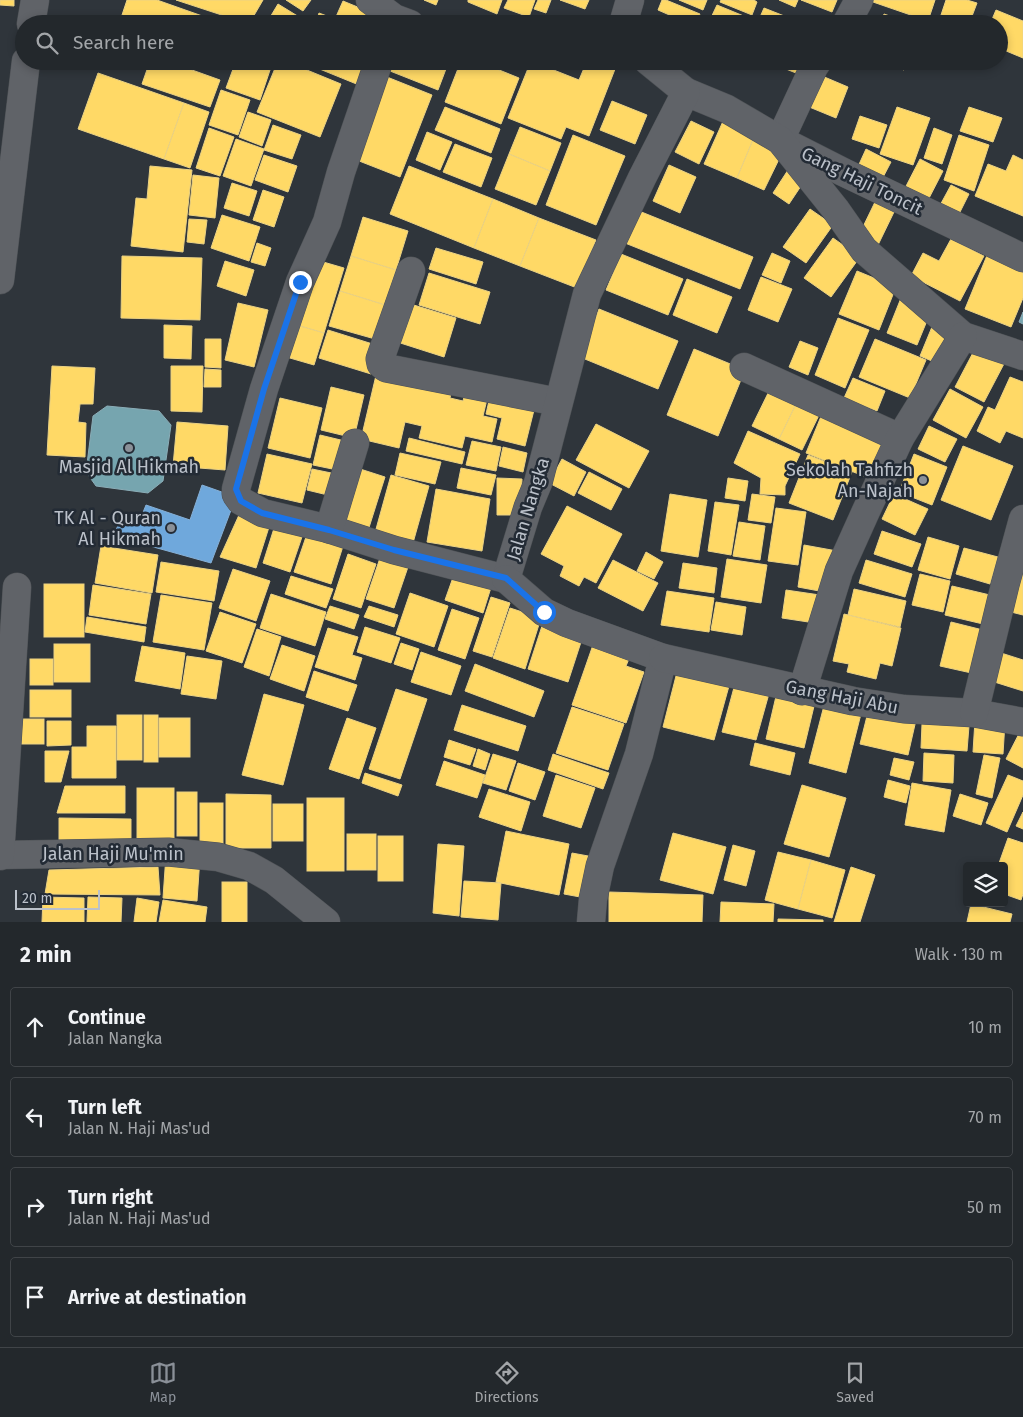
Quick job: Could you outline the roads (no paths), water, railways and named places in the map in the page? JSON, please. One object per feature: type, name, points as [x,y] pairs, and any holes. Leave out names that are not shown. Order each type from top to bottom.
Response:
[{"type":"street","points":[[32,15],[35,0]]},
{"type":"street","points":[[370,0],[390,15]]},
{"type":"street","points":[[626,15],[630,0]]},
{"type":"street","points":[[851,15],[859,0]]},
{"type":"street","points":[[0,280],[25,70]]},
{"type":"street","points":[[377,70],[342,172],[328,222],[300,282],[264,389],[236,489],[241,501],[262,513],[329,530],[394,550],[506,578]]},
{"type":"street","points":[[659,70],[686,92],[727,109],[780,140],[836,210],[864,250],[963,336],[1023,356]]},
{"type":"street","name":"Gang Haji Toncit","points":[[813,70],[780,140],[1023,258]]},
{"type":"street","name":"Jalan Nangka","points":[[663,658],[567,623],[544,612],[506,578],[528,507],[538,483],[587,294],[642,178],[686,92]]},
{"type":"street","points":[[411,271],[380,359],[381,364],[386,368],[558,402]]},
{"type":"street","points":[[802,690],[839,571],[900,438],[963,336]]},
{"type":"street","points":[[744,367],[900,438]]},
{"type":"street","points":[[329,530],[356,443]]},
{"type":"street","points":[[974,713],[1023,519]]},
{"type":"street","points":[[0,856],[17,587]]},
{"type":"street","points":[[591,922],[593,899],[600,866],[640,754],[663,658]]},
{"type":"street","name":"Gang Haji Abu","points":[[663,658],[853,701],[904,709],[974,713],[1023,722]]},
{"type":"street","name":"Jalan Haji Mu'min","points":[[0,856],[168,852],[218,857],[248,866],[274,880],[326,922]]},
{"type":"place","name":"Masjid Al Hikmah","points":[[129,448]]},
{"type":"place","name":"Sekolah Tahfizh An-Najah","points":[[923,480]]},
{"type":"place","name":"TK Al - Quran Al Hikmah","points":[[171,528]]}]
